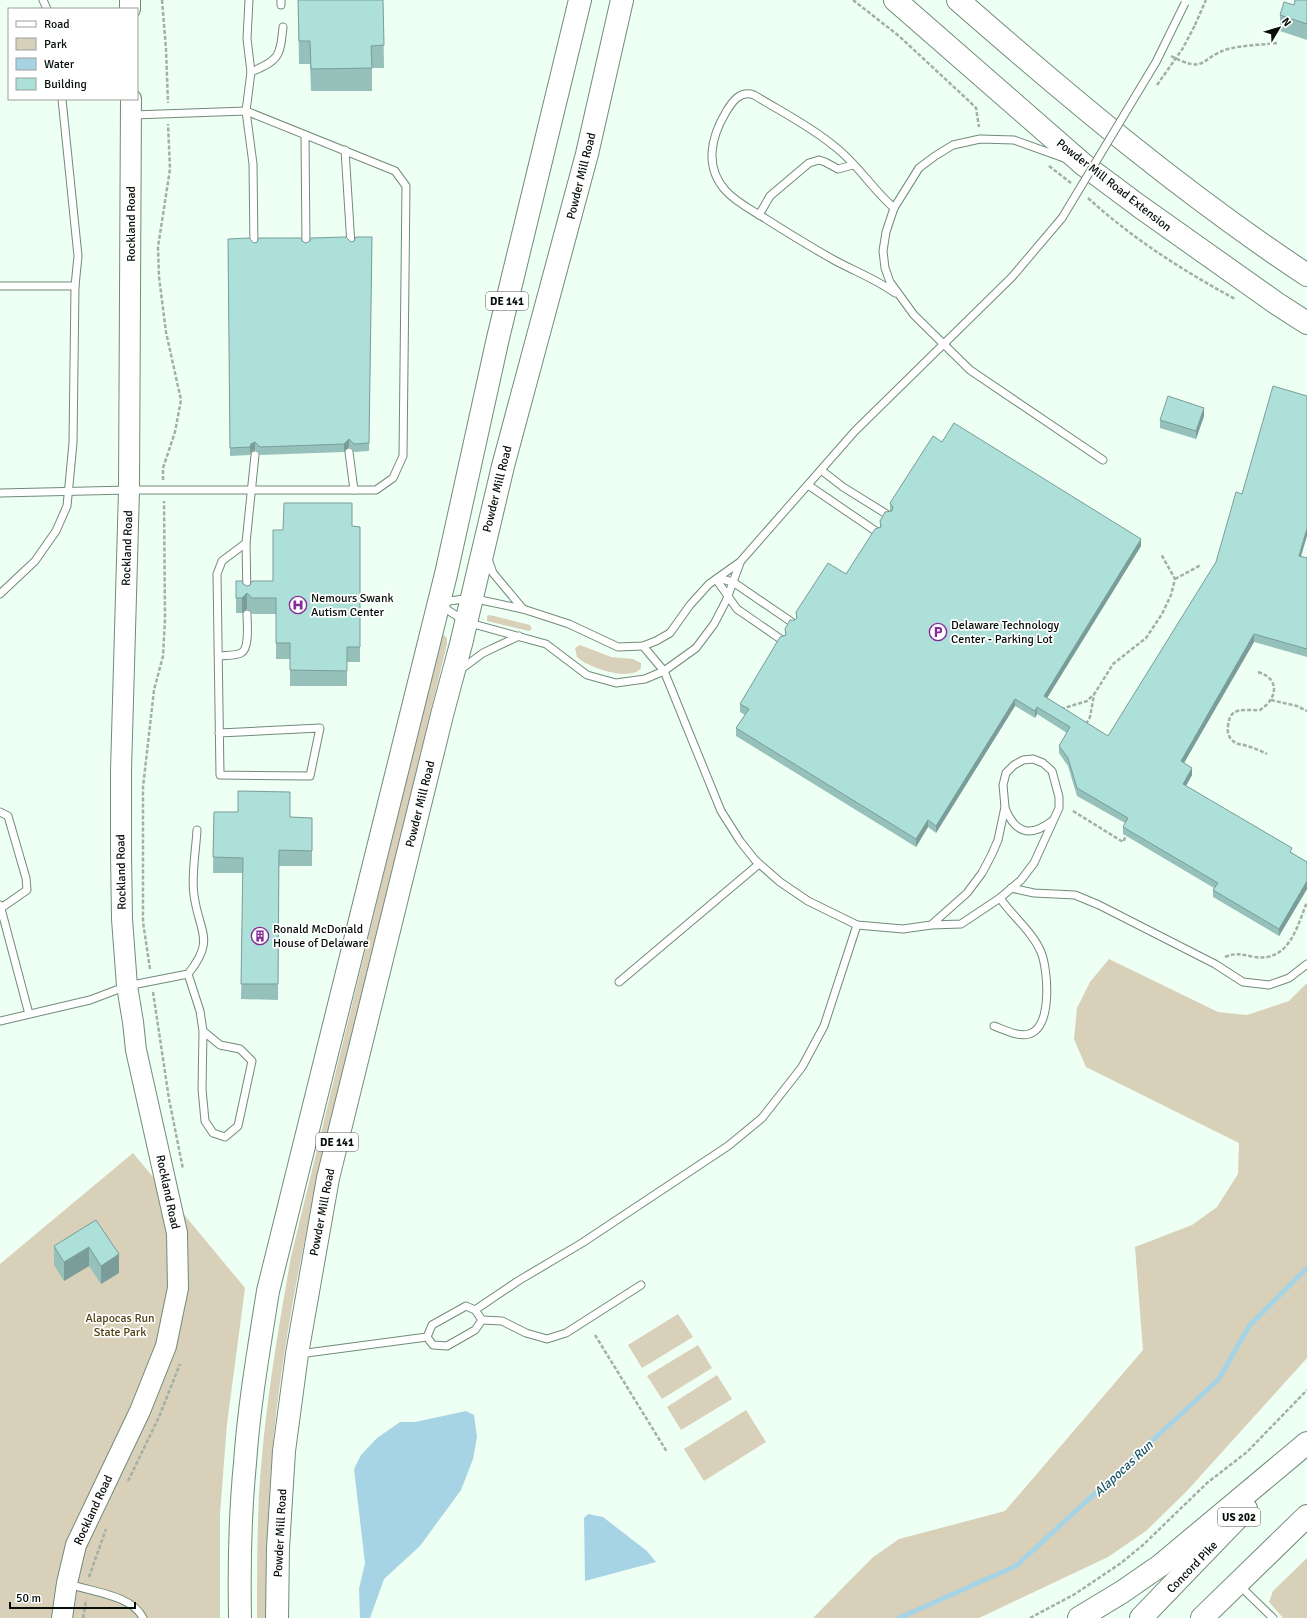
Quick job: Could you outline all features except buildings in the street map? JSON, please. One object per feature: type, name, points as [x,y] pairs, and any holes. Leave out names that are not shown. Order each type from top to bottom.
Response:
[{"type":"highway","name":"DE 141","points":[[240,1618],[239,1570],[245,1463],[254,1380],[268,1291],[438,603],[498,338],[580,0]]},
{"type":"highway","name":"Powder Mill Road","points":[[277,1618],[278,1548],[284,1451],[297,1354],[328,1178],[466,622],[483,544],[587,154],[622,0]]},
{"type":"highway","name":"Powder Mill Road Extension","points":[[895,0],[1084,165],[1152,216],[1307,323]]},
{"type":"highway","points":[[958,0],[1056,86],[1135,150],[1252,239],[1307,275]]},
{"type":"highway","points":[[1079,1618],[1122,1592],[1161,1565],[1307,1444]]},
{"type":"highway","name":"Concord Pike","points":[[1141,1618],[1170,1590],[1307,1444]]},
{"type":"highway","points":[[1202,1618],[1307,1516]]},
{"type":"street","name":"Rockland Road","points":[[62,1618],[67,1583],[76,1544],[82,1528],[140,1411],[166,1346],[178,1288],[177,1233],[136,1050],[127,986],[122,920],[120,771],[129,490],[131,107]]},
{"type":"lane","points":[[249,0],[247,39],[251,72],[246,111],[254,164],[254,246]]},
{"type":"lane","points":[[438,603],[471,598],[523,609],[569,624],[618,646],[643,646],[670,633],[690,605],[709,584],[740,562],[855,431],[1012,277],[1062,218],[1156,62],[1186,2]]},
{"type":"lane","points":[[251,72],[270,64],[280,51],[283,27]]},
{"type":"lane","points":[[894,208],[879,196],[853,165],[834,146],[754,94],[748,93],[738,96],[717,127],[712,147],[712,157],[718,179],[726,191],[739,202],[759,215],[832,259],[874,279],[900,297]]},
{"type":"lane","points":[[0,594],[35,561],[56,531],[67,506],[69,491],[78,256],[62,100]]},
{"type":"lane","points":[[0,493],[129,490],[376,490],[392,478],[403,456],[406,186],[395,171],[246,111],[168,114],[131,107]]},
{"type":"lane","points":[[305,134],[306,246]]},
{"type":"lane","points":[[1084,165],[1014,140],[980,139],[953,145],[919,168],[894,208],[886,232],[883,251],[885,268],[900,297],[914,315],[943,345],[970,370],[1103,460]]},
{"type":"lane","points":[[345,150],[351,245]]},
{"type":"lane","points":[[759,215],[770,196],[809,163],[819,160],[838,169],[853,165]]},
{"type":"lane","points":[[0,286],[76,286]]},
{"type":"lane","points":[[349,452],[354,490]]},
{"type":"lane","points":[[247,597],[246,544],[253,491],[255,455]]},
{"type":"lane","points":[[821,470],[843,488],[888,515]]},
{"type":"lane","points":[[808,485],[878,532]]},
{"type":"lane","points":[[220,733],[320,728],[310,776],[220,775],[217,574],[222,561],[246,544]]},
{"type":"lane","points":[[483,544],[493,573],[523,609]]},
{"type":"lane","points":[[438,603],[466,622],[546,644],[587,675],[616,683],[644,679],[664,671],[696,648],[714,624],[728,596],[740,562]]},
{"type":"lane","points":[[718,578],[733,582],[793,623]]},
{"type":"lane","points":[[718,578],[718,582],[737,609],[782,640]]},
{"type":"lane","points":[[219,656],[241,653],[245,650],[247,642],[247,614]]},
{"type":"lane","points":[[452,676],[483,653],[519,636]]},
{"type":"lane","points":[[643,646],[664,671],[721,811],[740,841],[759,864],[780,882],[808,901],[857,925],[903,929],[931,925],[962,924],[1000,898],[1011,888],[1034,863],[1058,808],[1059,797],[1052,771],[1043,763],[1033,759],[1023,760],[1014,765],[1006,773],[1003,785],[1005,807],[1009,818],[1016,827],[1024,830],[1035,831],[1053,819]]},
{"type":"lane","points":[[931,925],[967,893],[982,873],[998,840],[1005,807]]},
{"type":"lane","points":[[0,812],[8,816],[26,878],[27,890],[0,907],[29,1014]]},
{"type":"lane","points":[[0,1021],[90,1000],[127,986],[151,980],[188,974],[198,960],[205,942],[194,894],[197,830]]},
{"type":"lane","points":[[619,982],[759,864]]},
{"type":"lane","points":[[1011,888],[1034,893],[1075,895],[1099,905],[1215,964],[1243,982],[1269,985],[1289,978],[1307,964]]},
{"type":"lane","points":[[994,1026],[1019,1035],[1031,1034],[1039,1026],[1047,996],[1047,975],[1041,952],[1026,930],[1011,914],[1000,898]]},
{"type":"lane","points":[[475,1310],[518,1281],[582,1243],[728,1146],[762,1118],[802,1067],[824,1026],[857,925]]},
{"type":"lane","points":[[188,974],[200,1011],[203,1031],[202,1088],[205,1120],[213,1133],[225,1136],[238,1126],[252,1061],[240,1049],[220,1045],[203,1031]]},
{"type":"lane","points":[[482,1320],[502,1321],[526,1333],[547,1338],[566,1333],[641,1285]]},
{"type":"lane","points":[[427,1337],[432,1325],[466,1306],[475,1310],[482,1320]]},
{"type":"lane","points":[[427,1337],[433,1345],[447,1346],[475,1330],[482,1320]]},
{"type":"lane","points":[[297,1354],[427,1337]]},
{"type":"lane","points":[[67,1583],[126,1600],[140,1611],[144,1618]]},
{"type":"lane","points":[[1237,1584],[1273,1618]]},
{"type":"path","points":[[162,0],[166,49],[170,169],[158,247],[159,278],[166,332],[180,400],[174,432],[163,468],[166,546],[164,634],[163,656],[154,690],[143,787],[143,922],[167,1084],[184,1174]]},
{"type":"path","points":[[853,0],[899,36],[976,108],[980,139]]},
{"type":"path","points":[[1156,86],[1183,48],[1206,0]]},
{"type":"path","points":[[1166,54],[1180,61],[1195,65],[1201,64],[1227,49],[1277,43]]},
{"type":"path","points":[[1048,166],[1077,188]]},
{"type":"path","points":[[1082,194],[1142,243],[1200,280],[1240,302]]},
{"type":"path","points":[[1056,711],[1088,701],[1095,694],[1113,664],[1146,638],[1168,602],[1175,578],[1161,554]]},
{"type":"path","points":[[1175,578],[1201,565]]},
{"type":"path","points":[[1258,672],[1269,678],[1273,683],[1274,691],[1272,700],[1260,710],[1240,709],[1234,712],[1230,718],[1228,732],[1232,741],[1267,754]]},
{"type":"path","points":[[1084,728],[1090,717],[1095,694]]},
{"type":"path","points":[[1272,700],[1297,706],[1307,711]]},
{"type":"path","points":[[1073,811],[1123,842],[1126,836]]},
{"type":"path","points":[[1215,964],[1227,956],[1238,953],[1263,957],[1278,954],[1291,940],[1307,902]]},
{"type":"path","points":[[595,1335],[667,1452]]},
{"type":"path","points":[[128,1482],[159,1417],[178,1373],[182,1359]]},
{"type":"path","points":[[1030,1618],[1075,1594],[1121,1563],[1143,1546],[1207,1483],[1247,1452],[1307,1390]]},
{"type":"path","points":[[83,1618],[91,1571],[107,1524]]},
{"type":"green space","points":[[490,615],[530,625],[532,629],[529,631],[487,621],[487,616]]},
{"type":"green space","points":[[444,635],[447,638],[447,644],[315,1189],[299,1270],[289,1324],[274,1433],[268,1512],[266,1618],[257,1618],[258,1525],[261,1464],[272,1375],[291,1257],[441,637]]},
{"type":"green space","points":[[580,645],[611,657],[633,659],[641,663],[641,668],[636,672],[628,674],[619,674],[599,669],[577,657],[575,648]]},
{"type":"green space","points":[[1109,959],[1218,1012],[1247,1015],[1289,1001],[1307,983],[1307,1358],[1186,1492],[1146,1531],[1108,1557],[979,1618],[813,1618],[872,1558],[899,1539],[1005,1511],[1143,1350],[1135,1247],[1192,1225],[1217,1207],[1238,1174],[1239,1143],[1086,1067],[1074,1039],[1077,1008],[1090,982]]},
{"type":"green space","name":"Alapocas Run State Park","points":[[133,1153],[245,1288],[227,1424],[220,1514],[220,1618],[0,1618],[0,1264]]},
{"type":"green space","points":[[678,1314],[693,1337],[642,1368],[628,1345]]},
{"type":"green space","points":[[698,1345],[712,1368],[662,1399],[647,1376]]},
{"type":"green space","points":[[717,1375],[732,1399],[681,1430],[667,1407]]},
{"type":"green space","points":[[746,1410],[766,1442],[704,1481],[684,1449]]},
{"type":"green space","points":[[1307,1558],[1307,1618],[1283,1618],[1269,1602],[1273,1591]]},
{"type":"water","points":[[466,1411],[474,1415],[477,1437],[473,1459],[461,1490],[420,1546],[384,1579],[370,1618],[360,1618],[359,1589],[365,1563],[354,1469],[361,1455],[377,1438],[400,1422],[415,1422]]},
{"type":"water","points":[[588,1514],[603,1517],[647,1551],[656,1562],[585,1581],[584,1518]]},
{"type":"waterway","name":"Alapocas Run","points":[[899,1618],[1016,1566],[1218,1380],[1250,1325],[1307,1268]]},
{"type":"place","name":"Nemours Swank Autism Center","points":[[298,605]]},
{"type":"place","name":"Delaware Technology Center - Parking Lot","points":[[938,632]]},
{"type":"place","name":"Ronald McDonald House of Delaware","points":[[260,936]]}]
